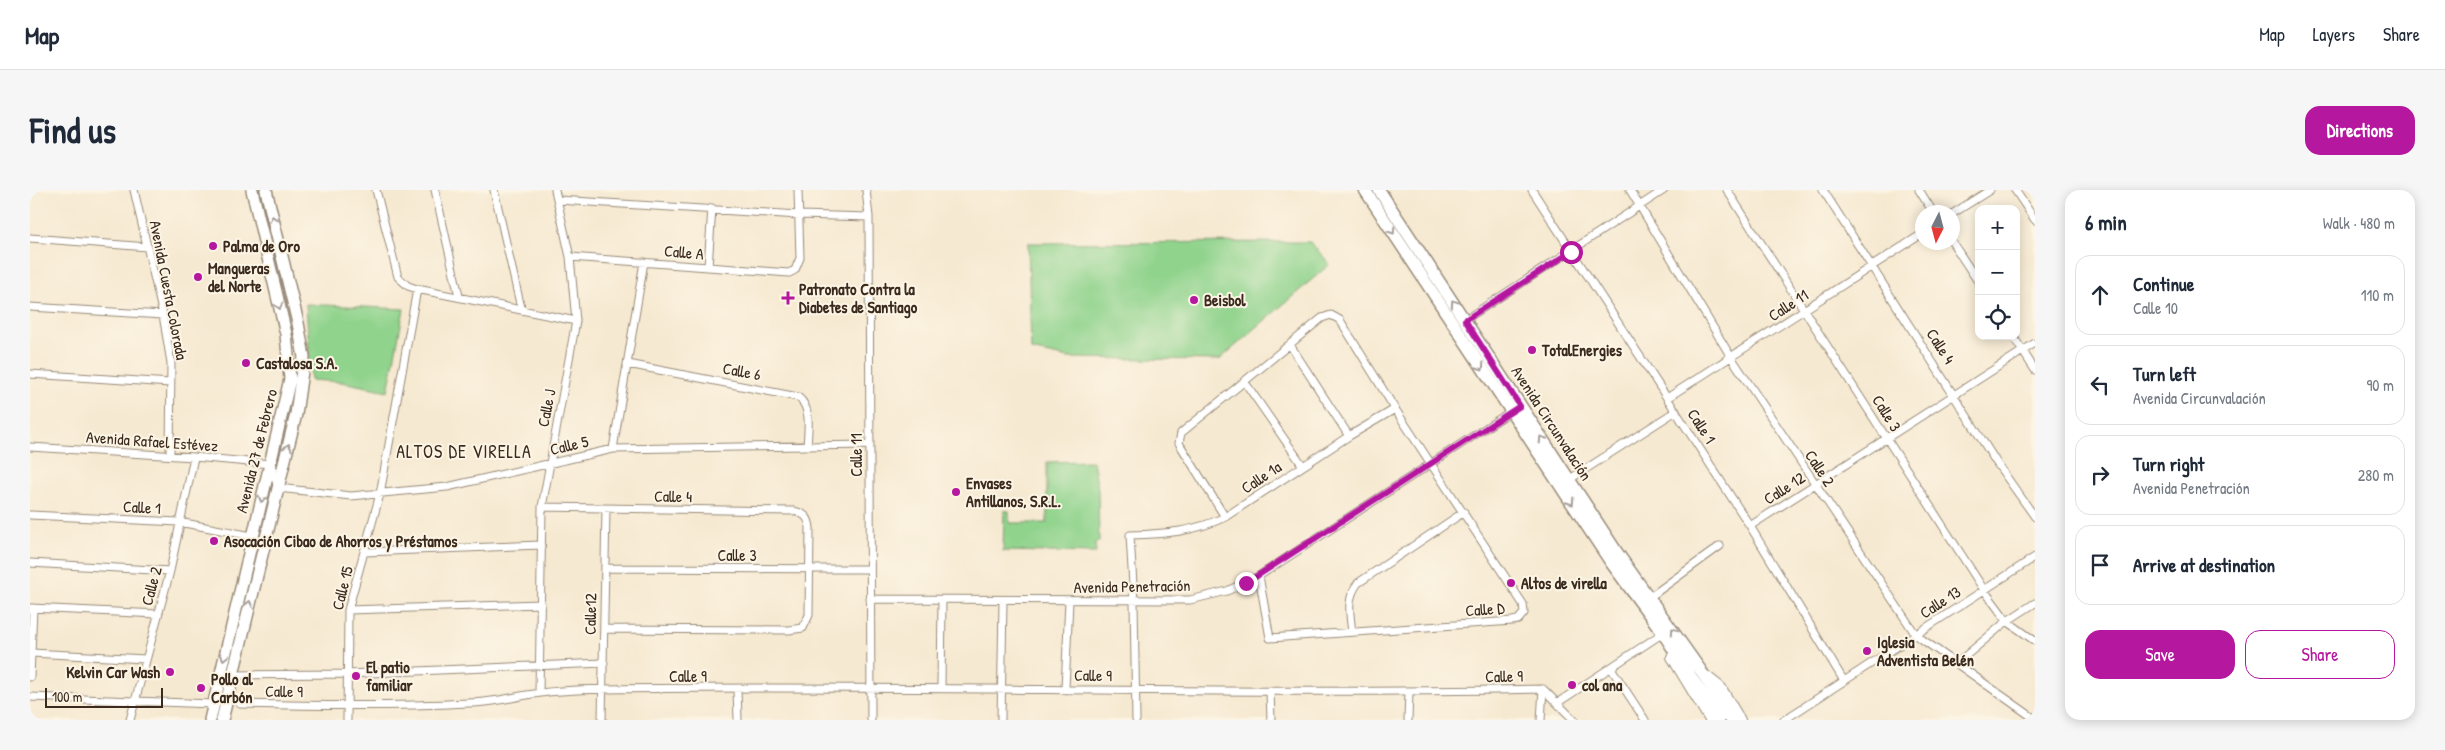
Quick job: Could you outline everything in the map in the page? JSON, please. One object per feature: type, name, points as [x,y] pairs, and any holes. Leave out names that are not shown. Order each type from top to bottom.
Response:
[{"type":"main road","name":"Avenida 27 de Febrero","points":[[210,720],[252,536],[272,464],[290,379],[290,362],[286,334],[252,190]]},
{"type":"main road","name":"Avenida 27 de Febrero","points":[[222,720],[296,414],[304,357],[298,323],[266,190]]},
{"type":"main road","name":"Avenida Circunvalación","points":[[1365,190],[1455,326],[1516,408]]},
{"type":"main road","name":"Avenida Circunvalación","points":[[1379,190],[1465,320],[1516,408],[1564,482],[1610,561],[1663,633],[1719,720]]},
{"type":"main road","name":"Avenida Circunvalación","points":[[1564,482],[1650,597],[1701,671],[1731,720]]},
{"type":"street","name":"Avenida Cuesta Colorada","points":[[134,190],[163,315],[171,363],[170,456]]},
{"type":"street","points":[[376,190],[398,277],[408,286],[521,308],[576,321]]},
{"type":"street","points":[[435,190],[458,296]]},
{"type":"street","points":[[494,190],[521,308]]},
{"type":"street","name":"Calle J","points":[[539,693],[542,507],[576,321],[570,257],[555,190]]},
{"type":"street","points":[[798,190],[800,215]]},
{"type":"street","name":"Calle 11","points":[[866,190],[869,217],[871,720]]},
{"type":"street","name":"Calle 1","points":[[1532,190],[1750,526],[1844,681]]},
{"type":"street","name":"Calle 2","points":[[1630,190],[1731,357],[1814,485],[1916,635],[2035,719]]},
{"type":"street","points":[[1455,326],[1664,190]]},
{"type":"street","name":"Calle 3","points":[[1727,190],[1984,590],[2008,621],[2035,641]]},
{"type":"street","name":"Calle 4","points":[[1823,190],[1955,394],[1998,465],[2035,517]]},
{"type":"street","points":[[1919,190],[1929,205]]},
{"type":"street","points":[[1960,209],[1990,190]]},
{"type":"street","points":[[2015,190],[2035,220]]},
{"type":"street","points":[[558,200],[712,208],[800,215],[869,217]]},
{"type":"street","points":[[708,267],[712,208]]},
{"type":"street","name":"Calle A","points":[[570,257],[781,274],[795,270],[800,258],[800,215]]},
{"type":"street","points":[[30,238],[148,247]]},
{"type":"street","name":"Calle 11","points":[[1667,398],[1915,239]]},
{"type":"street","points":[[1957,250],[1975,277]]},
{"type":"street","points":[[613,449],[644,262]]},
{"type":"street","name":"Calle 15","points":[[347,720],[348,610],[380,494],[417,288]]},
{"type":"street","points":[[30,307],[163,315]]},
{"type":"street","name":"Calle D","points":[[1259,576],[1270,638],[1512,621],[1521,618],[1524,613],[1523,604],[1395,409],[1340,320],[1332,314],[1322,318],[1290,345]]},
{"type":"street","points":[[2016,340],[2035,370]]},
{"type":"street","name":"Calle 12","points":[[1750,526],[2035,343]]},
{"type":"street","points":[[1225,517],[1182,448],[1181,433],[1290,345],[1349,436]]},
{"type":"street","name":"Calle 6","points":[[628,364],[798,396],[805,402],[808,411],[807,446]]},
{"type":"street","points":[[30,374],[171,383]]},
{"type":"street","points":[[1244,381],[1302,466]]},
{"type":"street","name":"Avenida Penetración","points":[[870,599],[1134,602],[1190,600],[1227,591],[1259,576],[1516,408]]},
{"type":"street","name":"Calle 1a","points":[[1130,536],[1186,532],[1206,526],[1225,517],[1349,436],[1395,409]]},
{"type":"street","points":[[1564,482],[1676,411]]},
{"type":"street","name":"Calle 5","points":[[278,488],[351,496],[446,487],[613,449],[870,445]]},
{"type":"street","name":"Avenida Rafael Estévez","points":[[30,447],[194,457],[272,464]]},
{"type":"street","name":"Calle 2","points":[[130,720],[170,571],[194,457]]},
{"type":"street","points":[[272,464],[278,488]]},
{"type":"street","name":"Calle 4","points":[[542,507],[793,511],[804,514],[810,528],[810,568]]},
{"type":"street","name":"Calle12","points":[[602,720],[606,509]]},
{"type":"street","points":[[1352,632],[1349,601],[1358,583],[1464,512]]},
{"type":"street","name":"Calle 1","points":[[30,515],[180,522],[252,536]]},
{"type":"street","name":"Calle 9","points":[[1130,536],[1134,602],[1136,720]]},
{"type":"street","points":[[365,552],[541,545]]},
{"type":"street","points":[[1650,597],[1720,546]]},
{"type":"street","name":"Calle 13","points":[[1784,720],[2035,557]]},
{"type":"street","points":[[30,563],[170,571]]},
{"type":"street","name":"Calle 3","points":[[605,568],[870,569]]},
{"type":"street","points":[[604,629],[796,630],[803,628],[809,615],[810,568]]},
{"type":"street","points":[[940,688],[942,600]]},
{"type":"street","points":[[1001,720],[1000,690],[1003,601]]},
{"type":"street","points":[[1065,689],[1069,602]]},
{"type":"street","points":[[1957,663],[2008,621],[2035,603]]},
{"type":"street","points":[[348,610],[541,604]]},
{"type":"street","points":[[30,677],[32,608],[158,614]]},
{"type":"street","points":[[1557,703],[1663,633]]},
{"type":"street","name":"Avenida Circunvalación","points":[[1663,633],[1667,649],[1710,720]]},
{"type":"street","points":[[31,653],[146,659]]},
{"type":"street","name":"Calle 9","points":[[220,676],[346,674],[604,662]]},
{"type":"street","points":[[1611,668],[1645,720]]},
{"type":"street","name":"Avenida Circunvalación","points":[[1701,671],[1721,688],[1740,720]]},
{"type":"street","name":"Calle 9","points":[[240,704],[346,706],[473,703],[539,693],[603,689],[940,688],[1409,692],[1543,689]]},
{"type":"street","points":[[737,689],[738,720]]},
{"type":"street","points":[[1543,689],[1574,720]]},
{"type":"street","points":[[1541,720],[1543,689]]},
{"type":"street","points":[[1270,691],[1271,720]]},
{"type":"street","points":[[1408,720],[1409,692]]},
{"type":"street","points":[[30,697],[213,704]]},
{"type":"green space","points":[[1310,242],[1330,264],[1219,360],[1068,358],[1031,350],[1028,243]]},
{"type":"green space","points":[[306,304],[404,309],[388,391],[342,382],[311,380]]},
{"type":"green space","points":[[1093,461],[1098,489],[1099,542],[1095,542],[1096,553],[1003,551],[1004,511],[1009,511],[1009,523],[1047,523],[1047,462]]},
{"type":"place","name":"Palma de Oro","points":[[213,246]]},
{"type":"place","name":"Mangueras del Norte","points":[[198,277]]},
{"type":"place","name":"Patronato Contra la Diabetes de Santiago","points":[[788,298]]},
{"type":"place","name":"Beisbol","points":[[1194,300]]},
{"type":"place","name":"TotalEnergies","points":[[1532,350]]},
{"type":"place","name":"Castalosa S.A.","points":[[246,363]]},
{"type":"place","name":"Envases Antillanos, S.R.L.","points":[[956,492]]},
{"type":"place","name":"Asocación Cibao de Ahorros y Préstamos","points":[[214,541]]},
{"type":"place","name":"Altos de virella","points":[[1511,583]]},
{"type":"place","name":"Iglesia Adventista Belén","points":[[1867,651]]},
{"type":"place","name":"Kelvin Car Wash","points":[[170,672]]},
{"type":"place","name":"El patio familiar","points":[[356,676]]},
{"type":"place","name":"col ana","points":[[1572,685]]},
{"type":"place","name":"Pollo al Carbón","points":[[201,688]]},
{"type":"district","name":"ALTOS DE VIRELLA","points":[[464,452]]},
{"type":"route","points":[[1246,583],[1520,406],[1465,320],[1571,252]]}]
